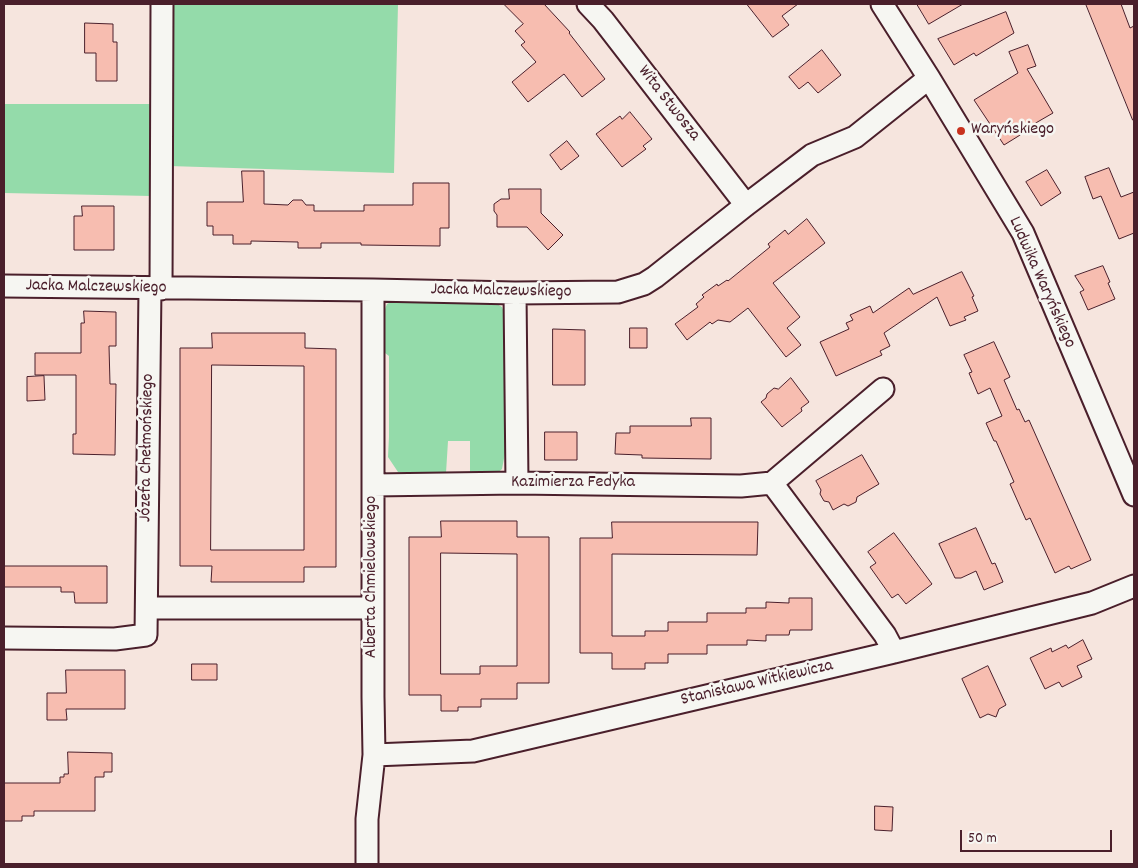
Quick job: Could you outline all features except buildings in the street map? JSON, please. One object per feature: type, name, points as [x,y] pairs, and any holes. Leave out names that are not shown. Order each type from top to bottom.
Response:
[{"type":"street","name":"Józefa Chełmońskiego","points":[[4,638],[115,639],[146,635],[162,4]]},
{"type":"street","name":"Wita Stwosza","points":[[588,4],[609,28],[746,205]]},
{"type":"street","name":"Ludwika Waryńskiego","points":[[882,4],[1023,234],[1134,495]]},
{"type":"street","name":"Jacka Malczewskiego","points":[[4,286],[515,293],[618,292],[644,284],[655,277],[812,155],[855,137],[929,78]]},
{"type":"street","name":"Alberta Chmielowskiego","points":[[367,864],[367,819],[374,755],[373,290]]},
{"type":"street","points":[[515,293],[517,483]]},
{"type":"street","points":[[883,389],[772,483],[885,635],[894,652]]},
{"type":"street","name":"Kazimierza Fedyka","points":[[373,485],[517,483],[740,486],[772,483]]},
{"type":"street","name":"Stanisława Witkiewicza","points":[[374,755],[473,751],[894,652],[1092,603],[1134,586]]},
{"type":"street","points":[[147,608],[373,608]]},
{"type":"green space","points":[[169,4],[398,4],[394,173],[169,166]]},
{"type":"green space","points":[[4,104],[151,104],[151,196],[4,193]]},
{"type":"green space","points":[[397,299],[490,300],[502,307],[507,320],[505,453],[502,469],[494,476],[470,474],[470,441],[448,441],[446,473],[415,474],[398,472],[388,457],[389,356],[385,353],[383,321],[387,304]]},
{"type":"place","name":"Waryńskiego","points":[[961,131]]}]
